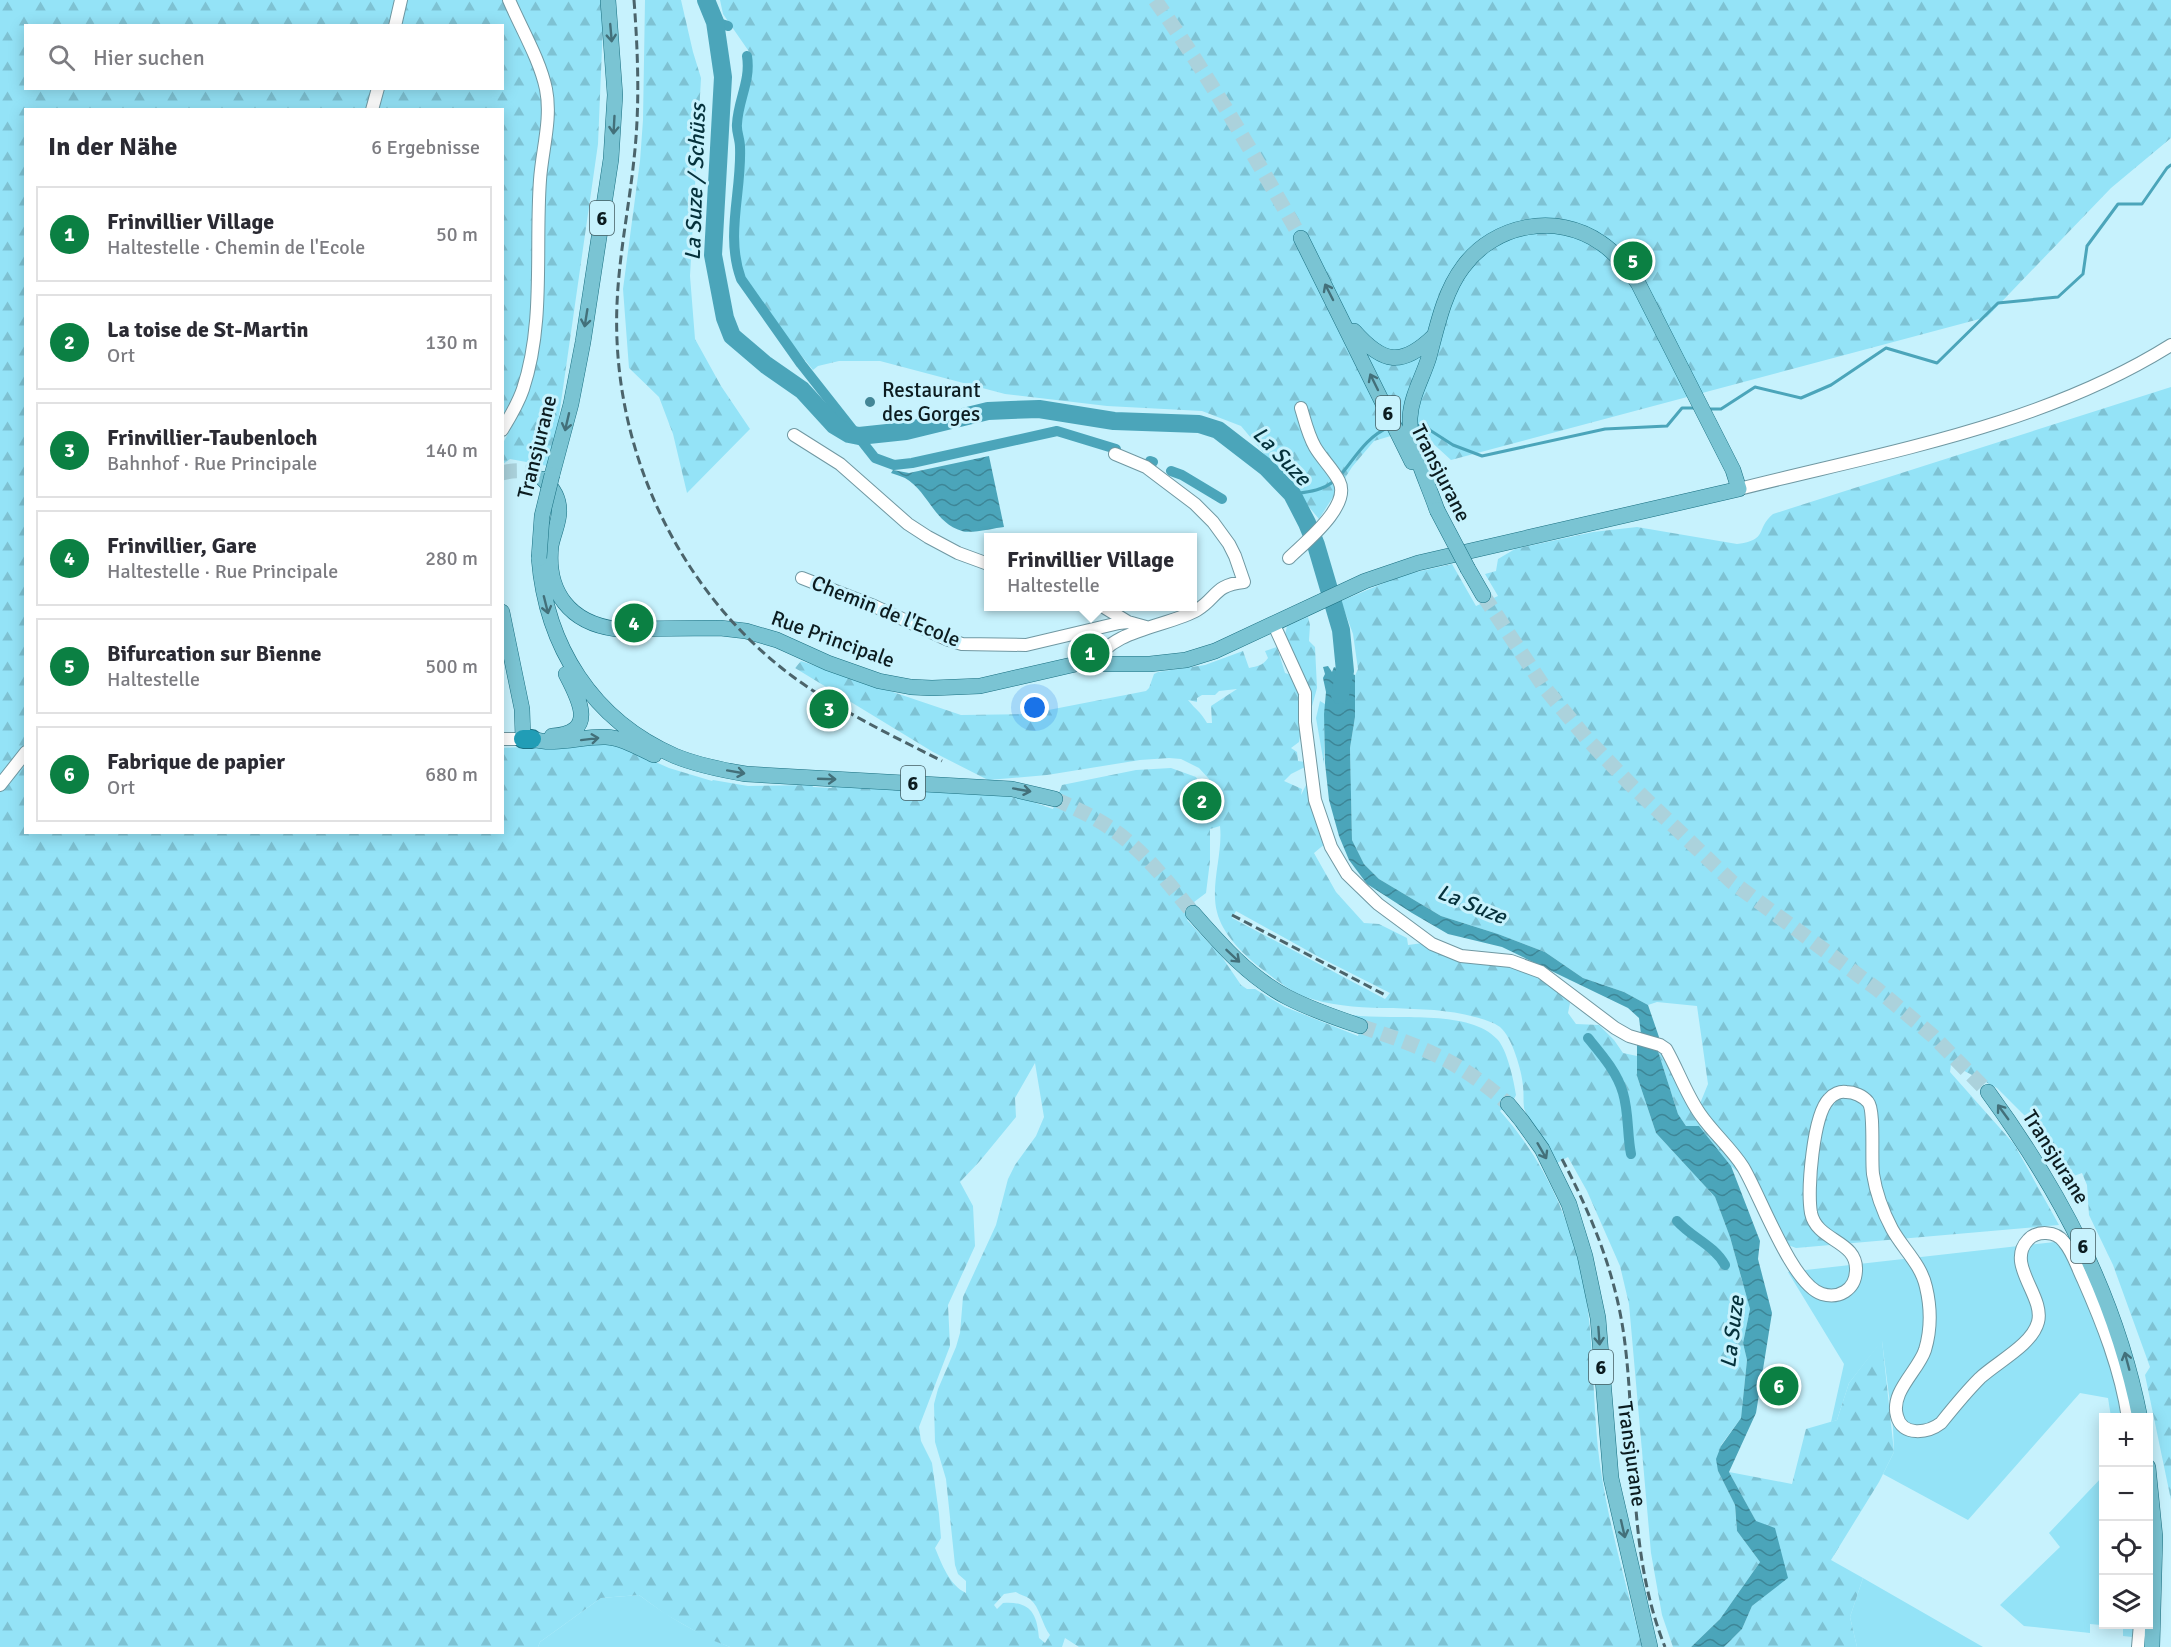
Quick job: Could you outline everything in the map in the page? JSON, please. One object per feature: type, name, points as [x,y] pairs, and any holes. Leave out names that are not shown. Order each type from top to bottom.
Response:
[{"type":"main road","name":"Transjurane","points":[[608,0],[615,95],[611,159],[583,342],[571,404],[545,480],[539,558],[546,608],[562,649],[581,681],[613,717],[650,743],[675,756],[704,766],[769,776],[1012,789],[1056,799]]},
{"type":"main road","points":[[1437,510],[1414,443],[1410,419],[1434,336],[1455,279],[1470,258],[1496,237],[1521,228],[1545,225],[1576,230],[1602,243],[1619,259],[1638,283],[1724,452],[1739,489]]},
{"type":"main road","name":"Transjurane","points":[[1301,238],[1437,510],[1481,592]]},
{"type":"main road","points":[[1340,315],[1368,347],[1387,357],[1412,354],[1434,336]]},
{"type":"main road","name":"Rue Principale","points":[[545,480],[555,527],[550,559],[552,578],[560,596],[577,615],[590,623],[616,628],[720,628],[753,632],[852,673],[911,687],[952,689],[980,686],[1063,666],[1096,663],[1150,664],[1186,660],[1215,651],[1363,582],[1418,563],[1739,489]]},
{"type":"main road","points":[[504,622],[528,739]]},
{"type":"main road","points":[[528,739],[562,735],[572,731],[579,722],[581,702],[563,668],[562,649]]},
{"type":"main road","points":[[528,739],[552,742],[615,738],[673,764],[704,766]]},
{"type":"main road","points":[[1193,914],[1221,946],[1265,984],[1287,997],[1360,1026]]},
{"type":"main road","name":"Transjurane","points":[[1988,1092],[2024,1142],[2050,1184],[2094,1269],[2126,1356],[2139,1413]]},
{"type":"main road","name":"Transjurane","points":[[1508,1104],[1542,1149],[1569,1204],[1585,1256],[1598,1318],[1611,1478],[1650,1647]]},
{"type":"main road","points":[[2152,1647],[2155,1537],[2153,1517]]},
{"type":"street","points":[[395,24],[401,0]]},
{"type":"street","points":[[504,426],[523,388],[533,350],[536,321],[540,178],[548,112],[545,86],[540,69],[509,0]]},
{"type":"street","points":[[373,108],[377,90]]},
{"type":"street","points":[[1739,489],[2013,418],[2104,381],[2171,345]]},
{"type":"street","points":[[1289,558],[1320,529],[1338,502],[1341,492],[1340,482],[1310,439],[1301,408]]},
{"type":"street","points":[[794,435],[840,464],[908,524],[958,553],[984,563]]},
{"type":"street","points":[[1115,454],[1146,467],[1195,504],[1213,522],[1229,544],[1244,582],[1223,588],[1197,610]]},
{"type":"street","name":"Chemin de l'Ecole","points":[[802,578],[962,644],[1026,645],[1128,622],[1146,627]]},
{"type":"street","points":[[1110,611],[1128,622]]},
{"type":"street","points":[[1096,663],[1100,654],[1108,647],[1146,627],[1196,611]]},
{"type":"street","points":[[1278,622],[1305,693],[1305,722],[1316,800],[1331,847],[1347,874],[1378,904],[1432,944],[1461,956],[1511,961],[1541,972],[1607,1023],[1636,1038],[1666,1049],[1687,1094],[1742,1165],[1789,1258],[1808,1285],[1819,1293],[1831,1296],[1842,1294],[1851,1288],[1857,1268],[1849,1250],[1824,1235],[1812,1216],[1810,1178],[1817,1129],[1828,1099],[1838,1092],[1860,1095],[1869,1102],[1873,1114],[1871,1148],[1875,1187],[1886,1218],[1919,1268],[1926,1285],[1930,1307],[1929,1329],[1924,1351],[1916,1369],[1900,1393],[1896,1405],[1897,1416],[1902,1425],[1917,1432],[1933,1429],[1941,1423],[1981,1377],[2027,1340],[2037,1328],[2040,1316],[2022,1267],[2022,1250],[2028,1240],[2039,1233],[2052,1234],[2063,1240],[2072,1255],[2110,1349],[2127,1413]]},
{"type":"street","points":[[504,739],[528,739]]},
{"type":"street","points":[[0,785],[24,755]]},
{"type":"street","points":[[2138,1647],[2140,1629]]},
{"type":"green space","points":[[0,0],[604,0],[598,144],[556,437],[548,466],[510,459],[504,463],[504,441],[509,432],[504,432],[504,108],[24,108],[24,834],[504,834],[504,748],[611,742],[669,768],[712,781],[748,786],[812,785],[813,787],[831,788],[834,786],[1003,796],[1024,799],[1053,809],[1062,785],[1136,770],[1171,768],[1196,777],[1208,798],[1215,796],[1209,779],[1199,768],[1181,759],[1169,758],[1140,760],[1047,775],[988,780],[933,752],[795,668],[801,661],[961,715],[1028,714],[1146,691],[1154,674],[1158,672],[1205,665],[1243,651],[1249,668],[1257,666],[1268,658],[1265,651],[1277,647],[1285,673],[1298,677],[1302,724],[1299,742],[1291,748],[1297,752],[1298,761],[1305,762],[1305,767],[1291,774],[1284,781],[1302,789],[1301,795],[1307,783],[1308,799],[1326,843],[1314,853],[1336,892],[1364,923],[1379,924],[1407,938],[1408,945],[1423,943],[1508,965],[1537,976],[1554,986],[1570,1003],[1568,1013],[1576,1024],[1599,1025],[1623,1053],[1637,1056],[1637,1076],[1656,1133],[1715,1197],[1730,1237],[1750,1309],[1743,1343],[1747,1360],[1741,1418],[1721,1445],[1718,1471],[1735,1505],[1737,1531],[1760,1562],[1720,1619],[1691,1647],[1673,1647],[1662,1615],[1651,1553],[1629,1304],[1620,1266],[1587,1191],[1568,1157],[1557,1163],[1526,1113],[1521,1072],[1509,1038],[1497,1025],[1475,1017],[1434,1010],[1332,1004],[1305,997],[1290,990],[1239,949],[1223,927],[1215,902],[1220,826],[1210,829],[1210,861],[1206,893],[1194,902],[1199,910],[1187,920],[1222,957],[1241,985],[1247,989],[1255,989],[1285,1007],[1358,1036],[1363,1021],[1350,1016],[1352,1015],[1449,1019],[1484,1029],[1501,1044],[1512,1074],[1516,1095],[1513,1101],[1500,1111],[1536,1159],[1550,1185],[1563,1212],[1581,1270],[1590,1329],[1600,1465],[1613,1534],[1642,1647],[1079,1647],[1065,1638],[1062,1647],[730,1647],[709,1639],[665,1614],[639,1595],[601,1598],[540,1642],[538,1647],[0,1647]],"holes":[[[1237,689],[1211,706],[1212,723],[1207,723],[1188,700],[1197,702],[1197,698],[1202,695],[1215,695],[1219,691]],[[1236,911],[1319,957],[1390,993],[1385,999],[1232,918]],[[1035,1063],[1044,1117],[1036,1136],[1008,1179],[996,1225],[963,1297],[960,1333],[934,1404],[935,1442],[946,1479],[955,1565],[958,1574],[966,1581],[966,1593],[955,1585],[943,1567],[935,1548],[941,1538],[939,1514],[932,1463],[921,1441],[919,1427],[950,1346],[948,1305],[975,1246],[973,1206],[960,1182],[1016,1117],[1015,1098]],[[1016,1592],[1033,1602],[1050,1635],[1045,1643],[1039,1638],[1034,1615],[1026,1607],[1020,1604],[1003,1603],[997,1609],[994,1605],[1004,1594]]]},
{"type":"green space","points":[[645,0],[681,0],[701,78],[690,276],[695,339],[721,386],[750,429],[687,493],[673,434],[659,397],[629,368],[623,289],[640,161]]},
{"type":"green space","points":[[720,0],[2171,0],[2171,138],[2111,188],[1987,317],[1451,460],[1427,438],[1404,432],[1374,441],[1352,467],[1319,519],[1241,426],[1202,411],[1107,406],[1005,394],[880,361],[839,361],[818,366],[813,370],[749,290],[736,248],[737,124],[751,81],[750,53],[723,14]]},
{"type":"green space","points":[[2171,387],[2171,1500],[2145,1375],[2150,1367],[2113,1265],[2089,1215],[2087,1185],[2082,1173],[2074,1176],[2058,1173],[2025,1116],[1997,1088],[1951,1064],[1950,1072],[2014,1144],[2059,1225],[1796,1248],[1780,1242],[1746,1179],[1731,1166],[1699,1126],[1686,1126],[1678,1114],[1657,1048],[1699,1106],[1708,1084],[1697,1006],[1657,1002],[1648,1005],[1624,992],[1583,978],[1545,952],[1441,916],[1379,879],[1364,864],[1352,840],[1350,748],[1355,717],[1354,678],[1358,669],[1353,634],[1341,601],[1403,575],[1452,564],[1476,606],[1498,596],[1485,574],[1496,571],[1498,559],[1515,549],[1593,532],[1637,527],[1737,544],[1758,537],[1773,514]]},
{"type":"green space","points":[[1308,617],[1309,641],[1315,647],[1317,688],[1311,710],[1310,691],[1285,635],[1287,626]]},
{"type":"green space","points":[[1320,701],[1325,704],[1324,764],[1316,718]]},
{"type":"green space","points":[[2064,1241],[2078,1268],[2129,1413],[2110,1413],[2108,1398],[2080,1393],[1968,1520],[1883,1474],[1894,1452],[1882,1341],[1849,1383],[1837,1420],[1831,1422],[1844,1364],[1788,1272]]},
{"type":"green space","points":[[1882,1340],[1894,1452],[1879,1482],[1831,1560],[1863,1578],[1850,1617],[1857,1647],[1724,1647],[1742,1629],[1752,1606],[1787,1578],[1729,1472],[1792,1484],[1806,1429],[1837,1420],[1849,1383]]},
{"type":"green space","points":[[2099,1480],[2099,1625],[2090,1624],[2090,1633],[2024,1626],[2000,1605],[2060,1547],[2049,1533]]},
{"type":"green space","points":[[1863,1578],[1983,1647],[1857,1647],[1850,1617]]},
{"type":"green space","points":[[639,1595],[683,1624],[730,1647],[538,1647],[540,1642],[601,1598]]},
{"type":"green space","points":[[2123,1629],[2141,1629],[2141,1638],[2123,1636]]},
{"type":"water","points":[[989,456],[1004,527],[971,532],[952,527],[913,484],[891,473],[893,470],[909,473]]},
{"type":"water","points":[[1328,666],[1332,672],[1334,667],[1355,675],[1355,717],[1350,748],[1352,840],[1364,864],[1379,879],[1441,916],[1545,952],[1583,978],[1624,992],[1648,1005],[1659,1037],[1657,1048],[1678,1114],[1686,1126],[1699,1126],[1731,1166],[1760,1241],[1758,1259],[1772,1313],[1756,1413],[1729,1472],[1756,1521],[1775,1528],[1788,1578],[1752,1606],[1742,1629],[1724,1647],[1691,1647],[1720,1619],[1760,1562],[1737,1531],[1735,1505],[1718,1471],[1716,1459],[1721,1446],[1741,1418],[1747,1360],[1743,1343],[1750,1309],[1730,1237],[1715,1197],[1656,1133],[1637,1076],[1637,1043],[1641,1034],[1639,1018],[1628,1008],[1502,947],[1448,934],[1367,884],[1349,860],[1339,836],[1329,800],[1325,763],[1326,692],[1323,678],[1325,674],[1323,667]]},
{"type":"waterway","name":"La Suze","points":[[706,0],[715,22],[723,77],[713,255],[725,318],[732,336],[766,365],[802,390],[834,425],[849,434],[859,436],[906,431],[988,411],[1039,409],[1114,421],[1199,424],[1218,430],[1266,467],[1292,494],[1307,523],[1316,545],[1341,630],[1345,671],[1340,695]]},
{"type":"waterway","points":[[715,22],[728,26]]},
{"type":"waterway","points":[[747,56],[746,82],[737,127],[740,164],[734,230],[736,262],[741,279],[801,364],[875,458],[894,465],[912,463],[1057,431],[1116,449]]},
{"type":"waterway","points":[[1708,409],[1721,409],[1755,387],[1801,398],[1831,385],[1886,348],[1937,363],[1998,303],[2058,297],[2083,274],[2087,246],[2118,204],[2142,204],[2171,165]]},
{"type":"waterway","points":[[1416,425],[1425,427],[1453,445],[1482,456],[1605,429],[1667,426],[1682,408],[1695,408]]},
{"type":"waterway","points":[[1339,477],[1367,442],[1389,427]]},
{"type":"waterway","points":[[1171,471],[1222,499]]},
{"type":"waterway","points":[[1292,494],[1319,489],[1334,481]]},
{"type":"waterway","points":[[1588,1038],[1609,1064],[1623,1093],[1631,1154]]},
{"type":"waterway","points":[[1677,1221],[1715,1252],[1725,1265]]},
{"type":"tunnel","points":[[1155,0],[1213,87],[1301,238]]},
{"type":"tunnel","points":[[504,473],[523,471],[543,479]]},
{"type":"tunnel","points":[[1483,595],[1544,687],[1587,739],[1631,785],[1732,882],[1877,989],[1933,1036],[1988,1092]]},
{"type":"tunnel","points":[[1055,799],[1095,818],[1123,837],[1156,869],[1193,913]]},
{"type":"tunnel","points":[[1360,1026],[1439,1056],[1473,1076],[1508,1104]]},
{"type":"railway","points":[[634,0],[637,119],[617,304],[618,358],[626,410],[639,462],[659,511],[685,558],[715,602],[751,641],[792,676],[828,700],[865,722],[942,761]]},
{"type":"railway","points":[[1232,915],[1387,996]]},
{"type":"railway","points":[[1562,1159],[1601,1245],[1620,1312],[1628,1375],[1638,1532],[1652,1609],[1665,1647]]},
{"type":"place","name":"Bifurcation sur Bienne","points":[[1633,261]]},
{"type":"place","name":"Restaurant des Gorges","points":[[870,402]]},
{"type":"place","name":"Frinvillier, Gare","points":[[634,623]]},
{"type":"place","name":"Frinvillier Village","points":[[1090,653]]},
{"type":"place","name":"Frinvillier-Taubenloch","points":[[829,709]]},
{"type":"place","name":"La toise de St-Martin","points":[[1202,801]]},
{"type":"place","name":"Fabrique de papier","points":[[1779,1386]]},
{"type":"water label","name":"La Suze / Schüss","points":[[695,182]]}]
